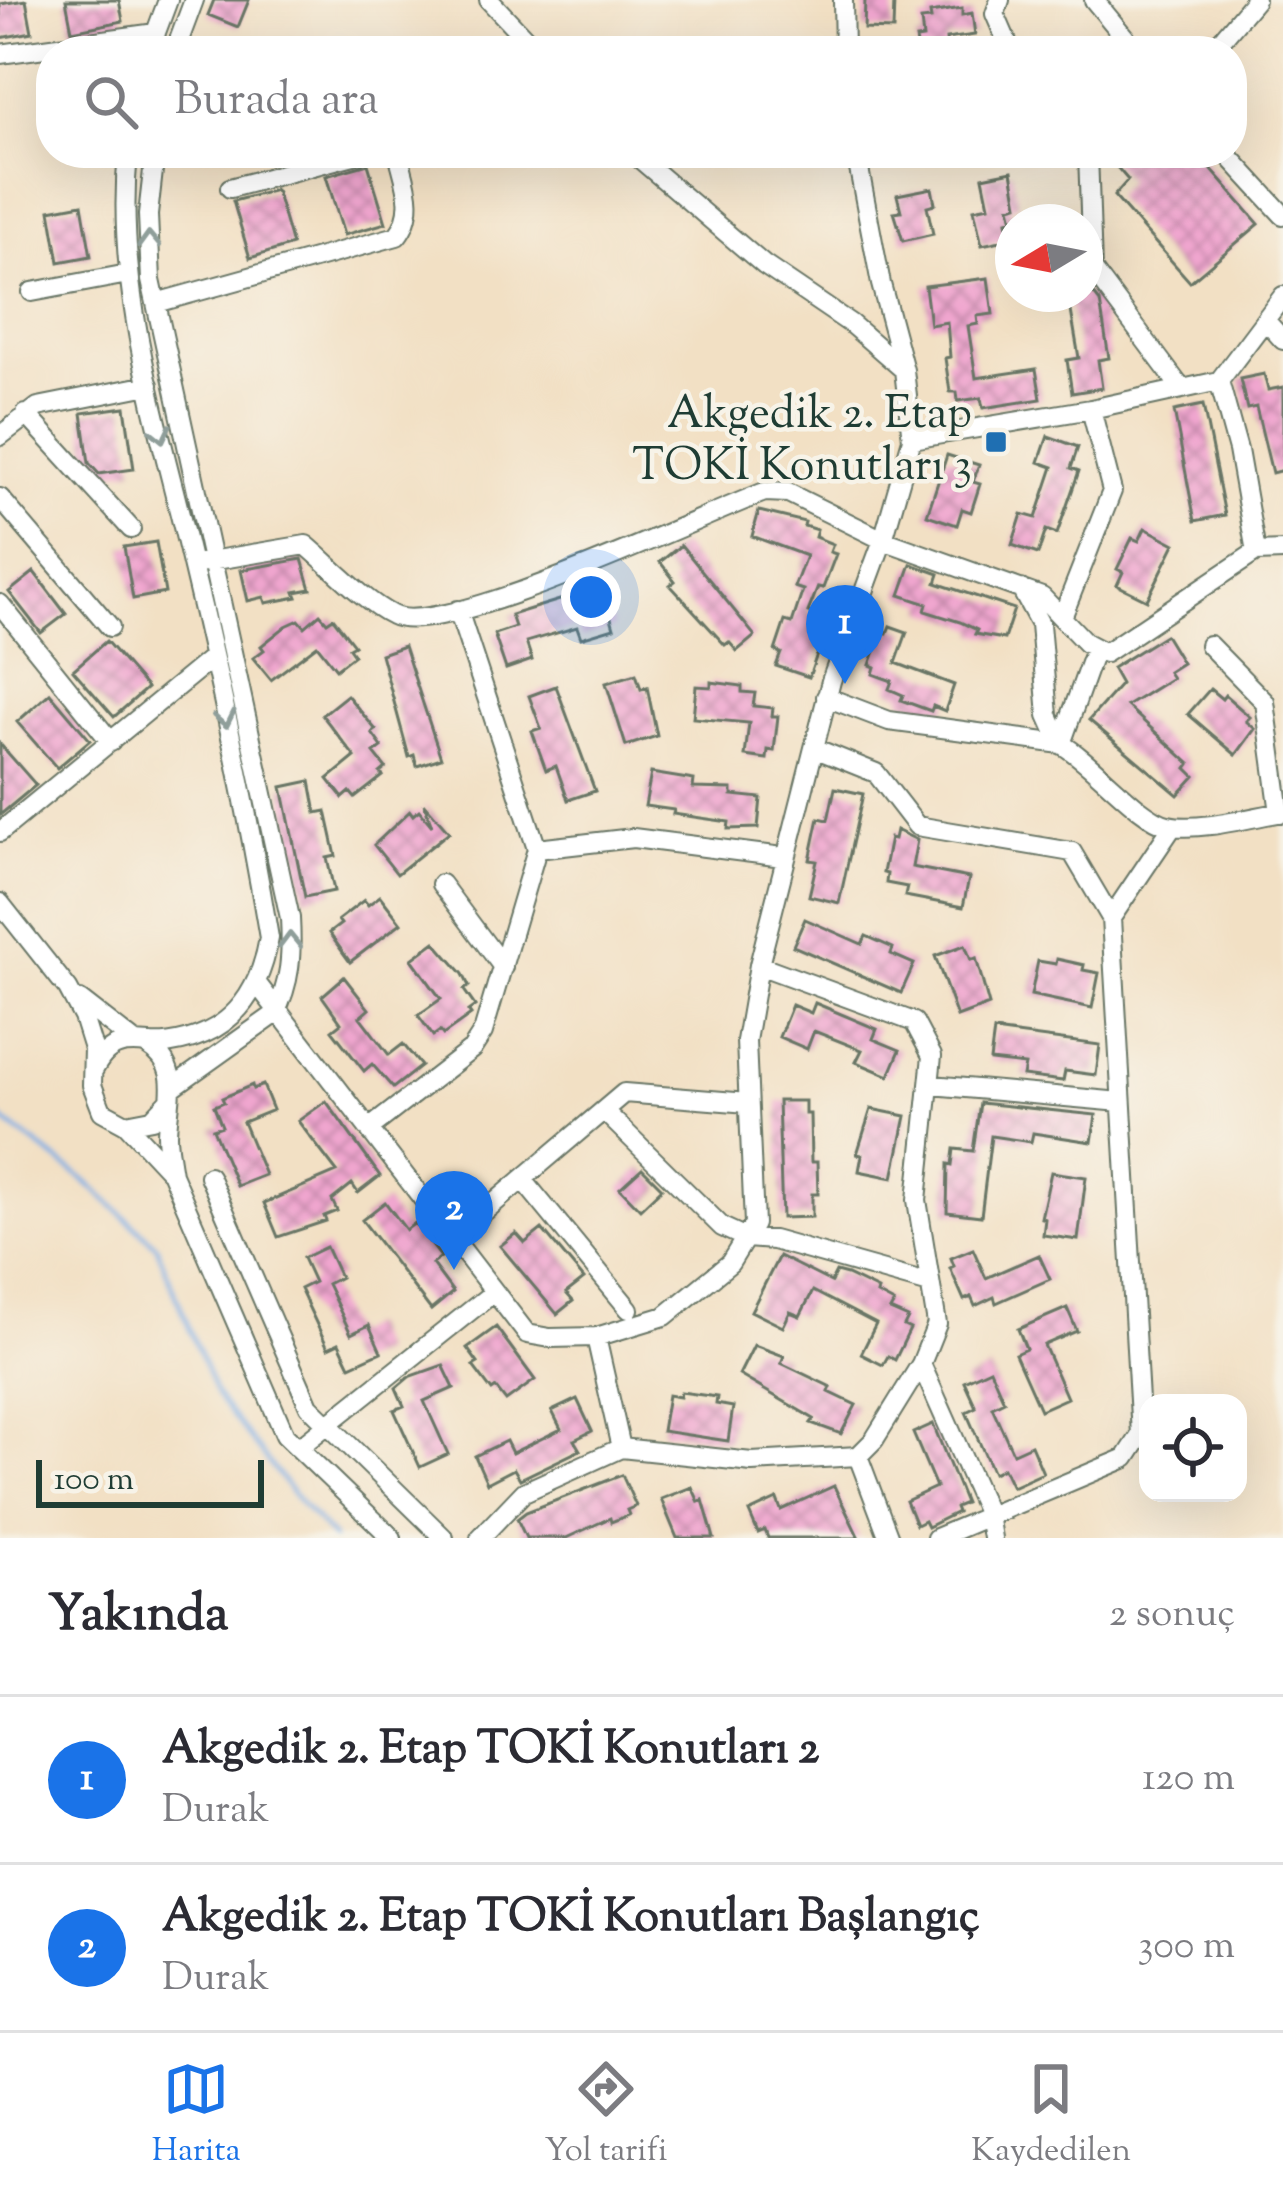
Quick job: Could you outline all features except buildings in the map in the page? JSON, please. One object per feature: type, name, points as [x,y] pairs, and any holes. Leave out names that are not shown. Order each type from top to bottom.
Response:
[{"type":"street","points":[[155,36],[168,0]]},
{"type":"street","points":[[181,36],[194,0]]},
{"type":"street","points":[[489,0],[518,36]]},
{"type":"street","points":[[843,0],[844,36]]},
{"type":"street","points":[[1000,0],[995,14],[1005,36]]},
{"type":"street","points":[[1094,0],[1124,36]]},
{"type":"street","points":[[1225,36],[1255,0]]},
{"type":"street","points":[[0,54],[36,51]]},
{"type":"street","points":[[93,1071],[109,1050],[190,1040],[220,1025],[258,985],[269,938],[128,274],[127,168]]},
{"type":"street","points":[[126,1124],[152,1119],[171,1094],[258,1029],[278,1007],[292,952],[290,918],[156,303],[148,246],[153,168]]},
{"type":"street","points":[[230,188],[305,168]]},
{"type":"street","points":[[156,303],[397,236],[405,226],[410,202],[402,168]]},
{"type":"street","points":[[650,168],[764,265],[851,324],[904,370]]},
{"type":"street","points":[[258,985],[527,1334],[596,1337],[665,1316],[730,1263],[754,1224],[746,1041],[759,965],[826,697],[883,540],[912,439],[904,370],[881,284],[859,168]]},
{"type":"street","points":[[1089,168],[1092,269],[1180,388]]},
{"type":"street","points":[[1240,168],[1283,215]]},
{"type":"street","points":[[32,292],[128,274]]},
{"type":"street","points":[[912,439],[1091,410],[1219,381],[1283,296]]},
{"type":"street","points":[[1265,320],[1283,340]]},
{"type":"street","points":[[1219,381],[1238,450],[1256,552]]},
{"type":"street","points":[[0,436],[38,407],[149,385]]},
{"type":"street","points":[[1064,615],[1112,491],[1091,410]]},
{"type":"street","points":[[26,414],[131,529]]},
{"type":"street","points":[[193,564],[306,545],[393,616],[413,621],[504,599],[765,492],[788,493],[883,540],[1042,597],[1095,649],[1105,653],[1256,552],[1283,551]]},
{"type":"street","points":[[0,498],[110,627]]},
{"type":"street","points":[[1022,589],[1040,624],[1048,715],[1061,744]]},
{"type":"street","points":[[0,604],[111,742]]},
{"type":"street","points":[[370,1128],[472,1048],[483,1032],[537,849],[458,610]]},
{"type":"street","points":[[826,697],[889,722],[1061,744],[1147,814],[1173,826],[1281,813],[1265,702],[1210,645]]},
{"type":"street","points":[[1061,744],[1095,649]]},
{"type":"street","points":[[0,832],[212,658]]},
{"type":"street","points":[[814,748],[876,773],[917,826],[1072,852],[1111,918],[1141,1435],[1126,1458],[936,1538]]},
{"type":"street","points":[[1111,918],[1173,826]]},
{"type":"street","points":[[537,849],[633,838],[783,857]]},
{"type":"street","points":[[441,884],[503,967]]},
{"type":"street","points":[[0,903],[68,989],[89,1033],[92,1085],[102,1111],[126,1124],[172,1174]]},
{"type":"street","points":[[480,1538],[524,1492],[621,1448],[752,1462],[858,1456],[874,1440],[921,1364],[937,1324],[917,1200],[932,1056],[914,1022],[759,965]]},
{"type":"street","points":[[68,989],[167,1062],[172,1174],[285,1435],[392,1538]]},
{"type":"street","points":[[932,1085],[1121,1102]]},
{"type":"street","points":[[453,1238],[605,1112],[618,1096],[633,1091],[748,1102]]},
{"type":"street","points":[[605,1112],[722,1227],[746,1238],[773,1240],[930,1284]]},
{"type":"street","points":[[209,1176],[308,1406],[444,1538]]},
{"type":"street","points":[[523,1180],[629,1309]]},
{"type":"street","points":[[298,1448],[494,1292]]},
{"type":"street","points":[[596,1337],[621,1448]]},
{"type":"street","points":[[921,1364],[988,1515],[992,1538]]},
{"type":"street","points":[[858,1456],[890,1538]]},
{"type":"waterway","points":[[0,1118],[82,1178],[156,1245],[216,1395],[333,1538]]},
{"type":"place","name":"Akgedik 2. Etap TOKİ Konutları 3","points":[[996,442]]},
{"type":"place","name":"Akgedik 2. Etap TOKİ Konutları 2","points":[[845,684]]},
{"type":"place","name":"Akgedik 2. Etap TOKİ Konutları Başlangıç","points":[[454,1270]]}]
